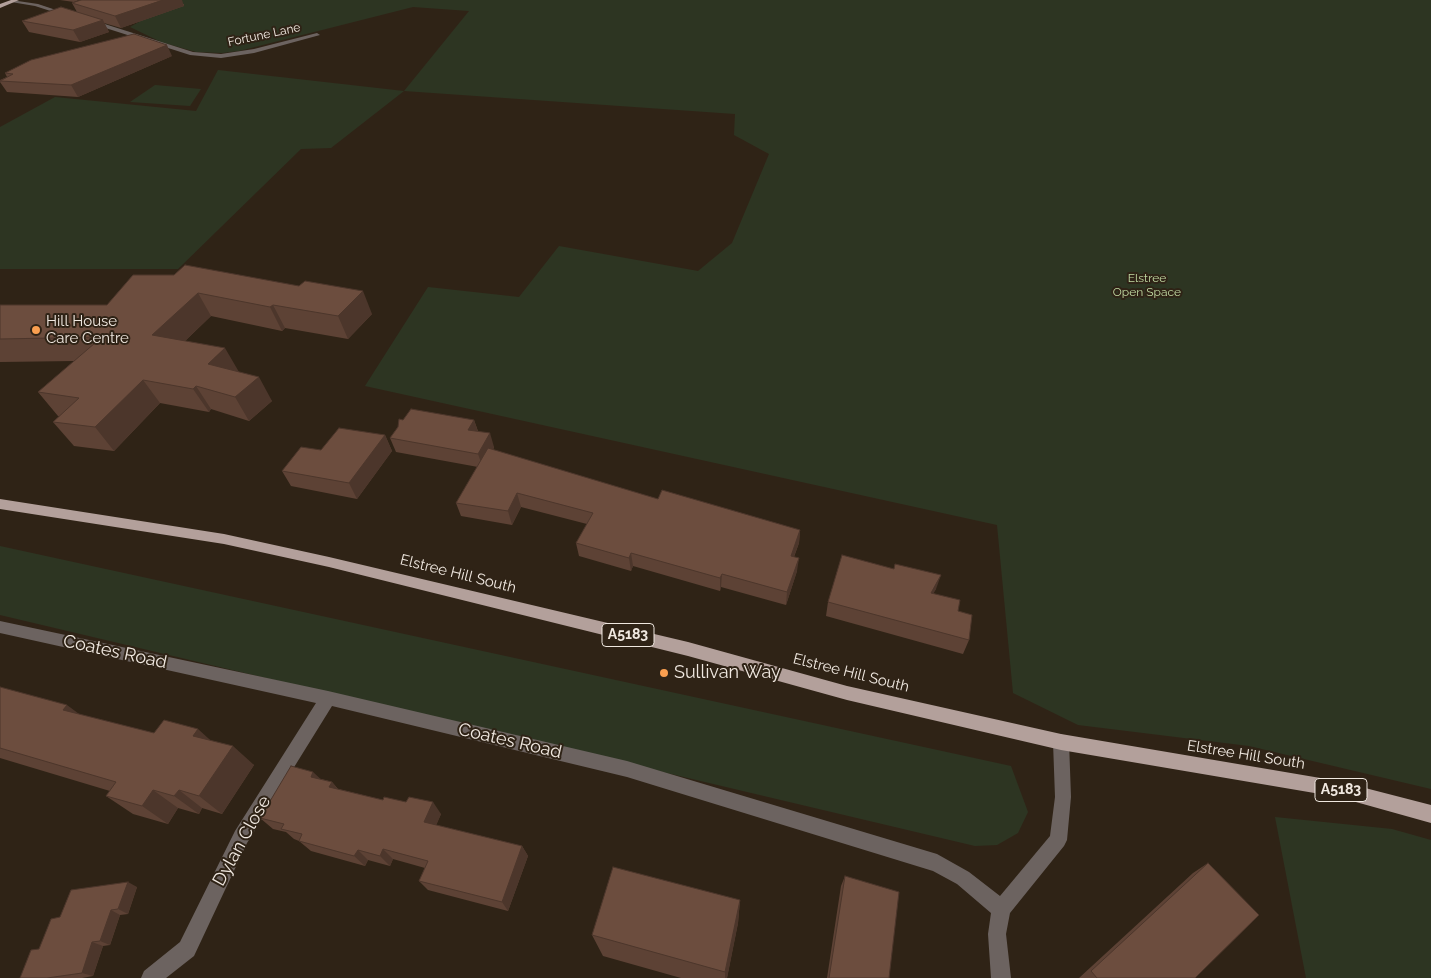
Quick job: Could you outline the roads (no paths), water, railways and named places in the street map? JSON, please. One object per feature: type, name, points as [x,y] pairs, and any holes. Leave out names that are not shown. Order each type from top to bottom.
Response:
[{"type":"main road","points":[[0,6],[14,1]]},
{"type":"main road","name":"Elstree Hill South","points":[[0,504],[224,539],[330,562],[688,649],[847,693],[1061,742],[1338,789],[1431,814]]},
{"type":"street","points":[[14,1],[36,5],[73,16]]},
{"type":"street","name":"Fortune Lane","points":[[82,19],[192,54],[221,56],[254,52],[317,35]]},
{"type":"street","points":[[130,43],[145,39]]},
{"type":"street","name":"Coates Road","points":[[0,627],[328,698],[627,769],[937,863],[963,878],[1001,909]]},
{"type":"street","name":"Dylan Close","points":[[151,978],[187,949],[241,837],[328,698]]},
{"type":"street","points":[[1001,978],[997,934],[1001,909],[1058,840],[1063,797],[1061,742]]},
{"type":"place","name":"Hill House Care Centre","points":[[36,330]]},
{"type":"place","name":"Sullivan Way","points":[[664,673]]},
{"type":"park label","name":"Elstree Open Space","points":[[1147,285]]}]
